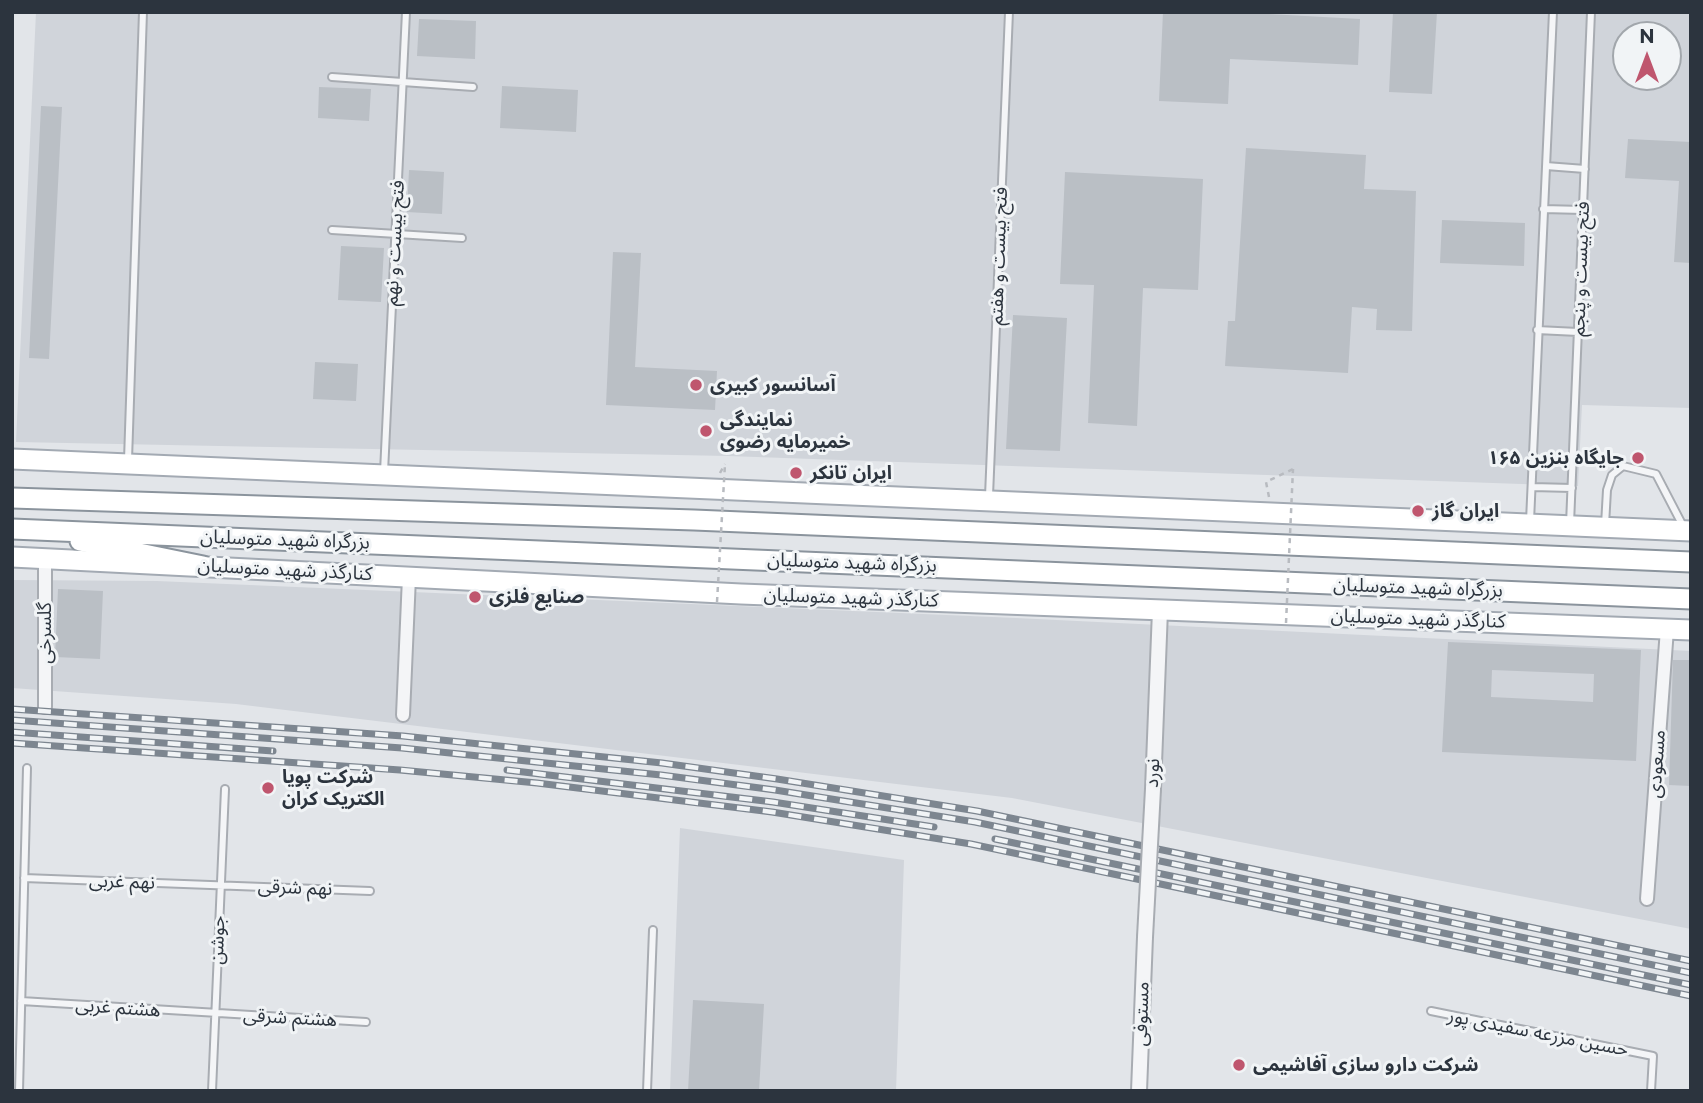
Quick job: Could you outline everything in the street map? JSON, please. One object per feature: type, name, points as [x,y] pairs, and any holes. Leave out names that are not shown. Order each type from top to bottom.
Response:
[{"type":"main road","points":[[12,459],[1688,531]]},
{"type":"main road","name":"بزرگراه شهید متوسلیان","points":[[12,498],[694,520],[1691,562]]},
{"type":"main road","points":[[15,529],[203,565]]},
{"type":"main road","name":"بزرگراه شهید متوسلیان","points":[[15,529],[1691,599]]},
{"type":"main road","name":"کنارگذر شهید متوسلیان","points":[[12,557],[741,594],[1691,629]]},
{"type":"street","name":"گلسرخی","points":[[45,558],[45,707]]},
{"type":"street","points":[[403,715],[408,577]]},
{"type":"street","name":"نورد","points":[[1145,937],[1160,610]]},
{"type":"street","name":"مسعودی","points":[[1647,899],[1667,629]]},
{"type":"street","name":"مستوفی","points":[[1139,1091],[1145,937]]},
{"type":"lane","points":[[128,462],[143,12]]},
{"type":"lane","name":"فتح بیست و نهم","points":[[384,474],[407,12]]},
{"type":"lane","name":"فتح بیست و هفتم","points":[[989,500],[1009,12]]},
{"type":"lane","name":"فتح بیست و پنجم","points":[[1529,524],[1553,12]]},
{"type":"lane","name":"فتح بیست و پنجم","points":[[1570,526],[1591,12]]},
{"type":"lane","points":[[332,77],[474,87]]},
{"type":"lane","points":[[1546,166],[1585,169]]},
{"type":"lane","points":[[1543,209],[1583,210]]},
{"type":"lane","points":[[332,230],[462,238]]},
{"type":"lane","points":[[1537,330],[1578,332]]},
{"type":"lane","points":[[1605,527],[1607,490],[1612,475],[1623,467],[1656,474],[1688,531]]},
{"type":"lane","points":[[1532,487],[1572,488]]},
{"type":"lane","points":[[19,1091],[27,768]]},
{"type":"lane","name":"جوشن","points":[[212,1091],[225,789]]},
{"type":"lane","name":"نهم غربی","points":[[24,878],[221,885]]},
{"type":"lane","name":"نهم شرقی","points":[[221,885],[370,891]]},
{"type":"lane","points":[[647,1091],[653,930]]},
{"type":"lane","name":"هشتم غربی","points":[[21,1001],[215,1014]]},
{"type":"lane","name":"حسین مزرعه سفیدی پور","points":[[1432,1012],[1653,1056],[1651,1091]]},
{"type":"lane","name":"هشتم شرقی","points":[[215,1014],[366,1022]]},
{"type":"path","points":[[718,602],[725,464]]},
{"type":"path","points":[[1266,482],[1293,469],[1286,622]]},
{"type":"shaded area","points":[[36,12],[1691,12],[1691,408],[1582,405],[1578,486],[728,456],[16,442]]},
{"type":"shaded area","points":[[12,580],[157,581],[1016,618],[1691,651],[1691,929],[1012,798],[236,704],[12,688]]},
{"type":"shaded area","points":[[680,828],[904,860],[896,1091],[670,1091]]},
{"type":"building","points":[[1163,12],[1232,12],[1360,19],[1358,65],[1230,59],[1228,104],[1159,101]]},
{"type":"building","points":[[1393,12],[1437,12],[1432,94],[1389,92]]},
{"type":"building","points":[[419,19],[476,21],[475,59],[417,56]]},
{"type":"building","points":[[502,86],[578,90],[576,132],[500,128]]},
{"type":"building","points":[[319,87],[371,89],[369,121],[318,118]]},
{"type":"building","points":[[41,106],[62,107],[49,359],[29,358]]},
{"type":"building","points":[[1628,139],[1691,142],[1691,263],[1674,262],[1679,181],[1625,178]]},
{"type":"building","points":[[1246,148],[1366,155],[1364,189],[1416,191],[1412,331],[1376,330],[1377,309],[1352,307],[1348,373],[1225,366],[1228,321],[1235,321]]},
{"type":"building","points":[[409,170],[444,172],[442,214],[407,212]]},
{"type":"building","points":[[1065,172],[1203,179],[1198,290],[1143,288],[1137,426],[1088,423],[1094,285],[1060,284]]},
{"type":"building","points":[[1442,220],[1525,223],[1524,266],[1440,263]]},
{"type":"building","points":[[341,246],[384,248],[381,302],[338,300]]},
{"type":"building","points":[[613,252],[641,253],[635,367],[717,371],[715,410],[606,405]]},
{"type":"building","points":[[1013,315],[1067,318],[1060,451],[1006,449]]},
{"type":"building","points":[[315,362],[358,364],[356,401],[313,399]]},
{"type":"building","points":[[58,589],[103,591],[100,659],[55,657]]},
{"type":"building","points":[[1448,642],[1641,650],[1636,761],[1442,752]],"holes":[[[1492,670],[1594,674],[1593,702],[1491,697]]]},
{"type":"building","points":[[1673,660],[1691,660],[1691,786],[1669,785]]},
{"type":"building","points":[[693,1000],[764,1004],[759,1091],[688,1091]]},
{"type":"railway","points":[[12,709],[403,736],[662,763],[777,779],[977,811],[1691,961]]},
{"type":"railway","points":[[12,720],[402,748],[661,775],[775,790],[975,822],[1691,973]]},
{"type":"railway","points":[[12,732],[273,751]]},
{"type":"railway","points":[[12,743],[400,770],[537,783],[772,812],[971,844],[1691,996]]},
{"type":"railway","points":[[507,770],[773,802],[934,827]]},
{"type":"railway","points":[[995,839],[1691,985]]},
{"type":"place","name":"آسانسور کبیری","points":[[696,385]]},
{"type":"place","name":"نمایندگی خمیرمایه رضوی","points":[[706,431]]},
{"type":"place","name":"جایگاه بنزین ۱۶۵","points":[[1638,458]]},
{"type":"place","name":"ایران تانکر","points":[[796,473]]},
{"type":"place","name":"ایران گاز","points":[[1418,511]]},
{"type":"place","name":"صنایع فلزی","points":[[475,597]]},
{"type":"place","name":"شرکت پویا الکتریک کران","points":[[268,788]]},
{"type":"place","name":"شرکت دارو سازی آفاشیمی","points":[[1239,1065]]}]
